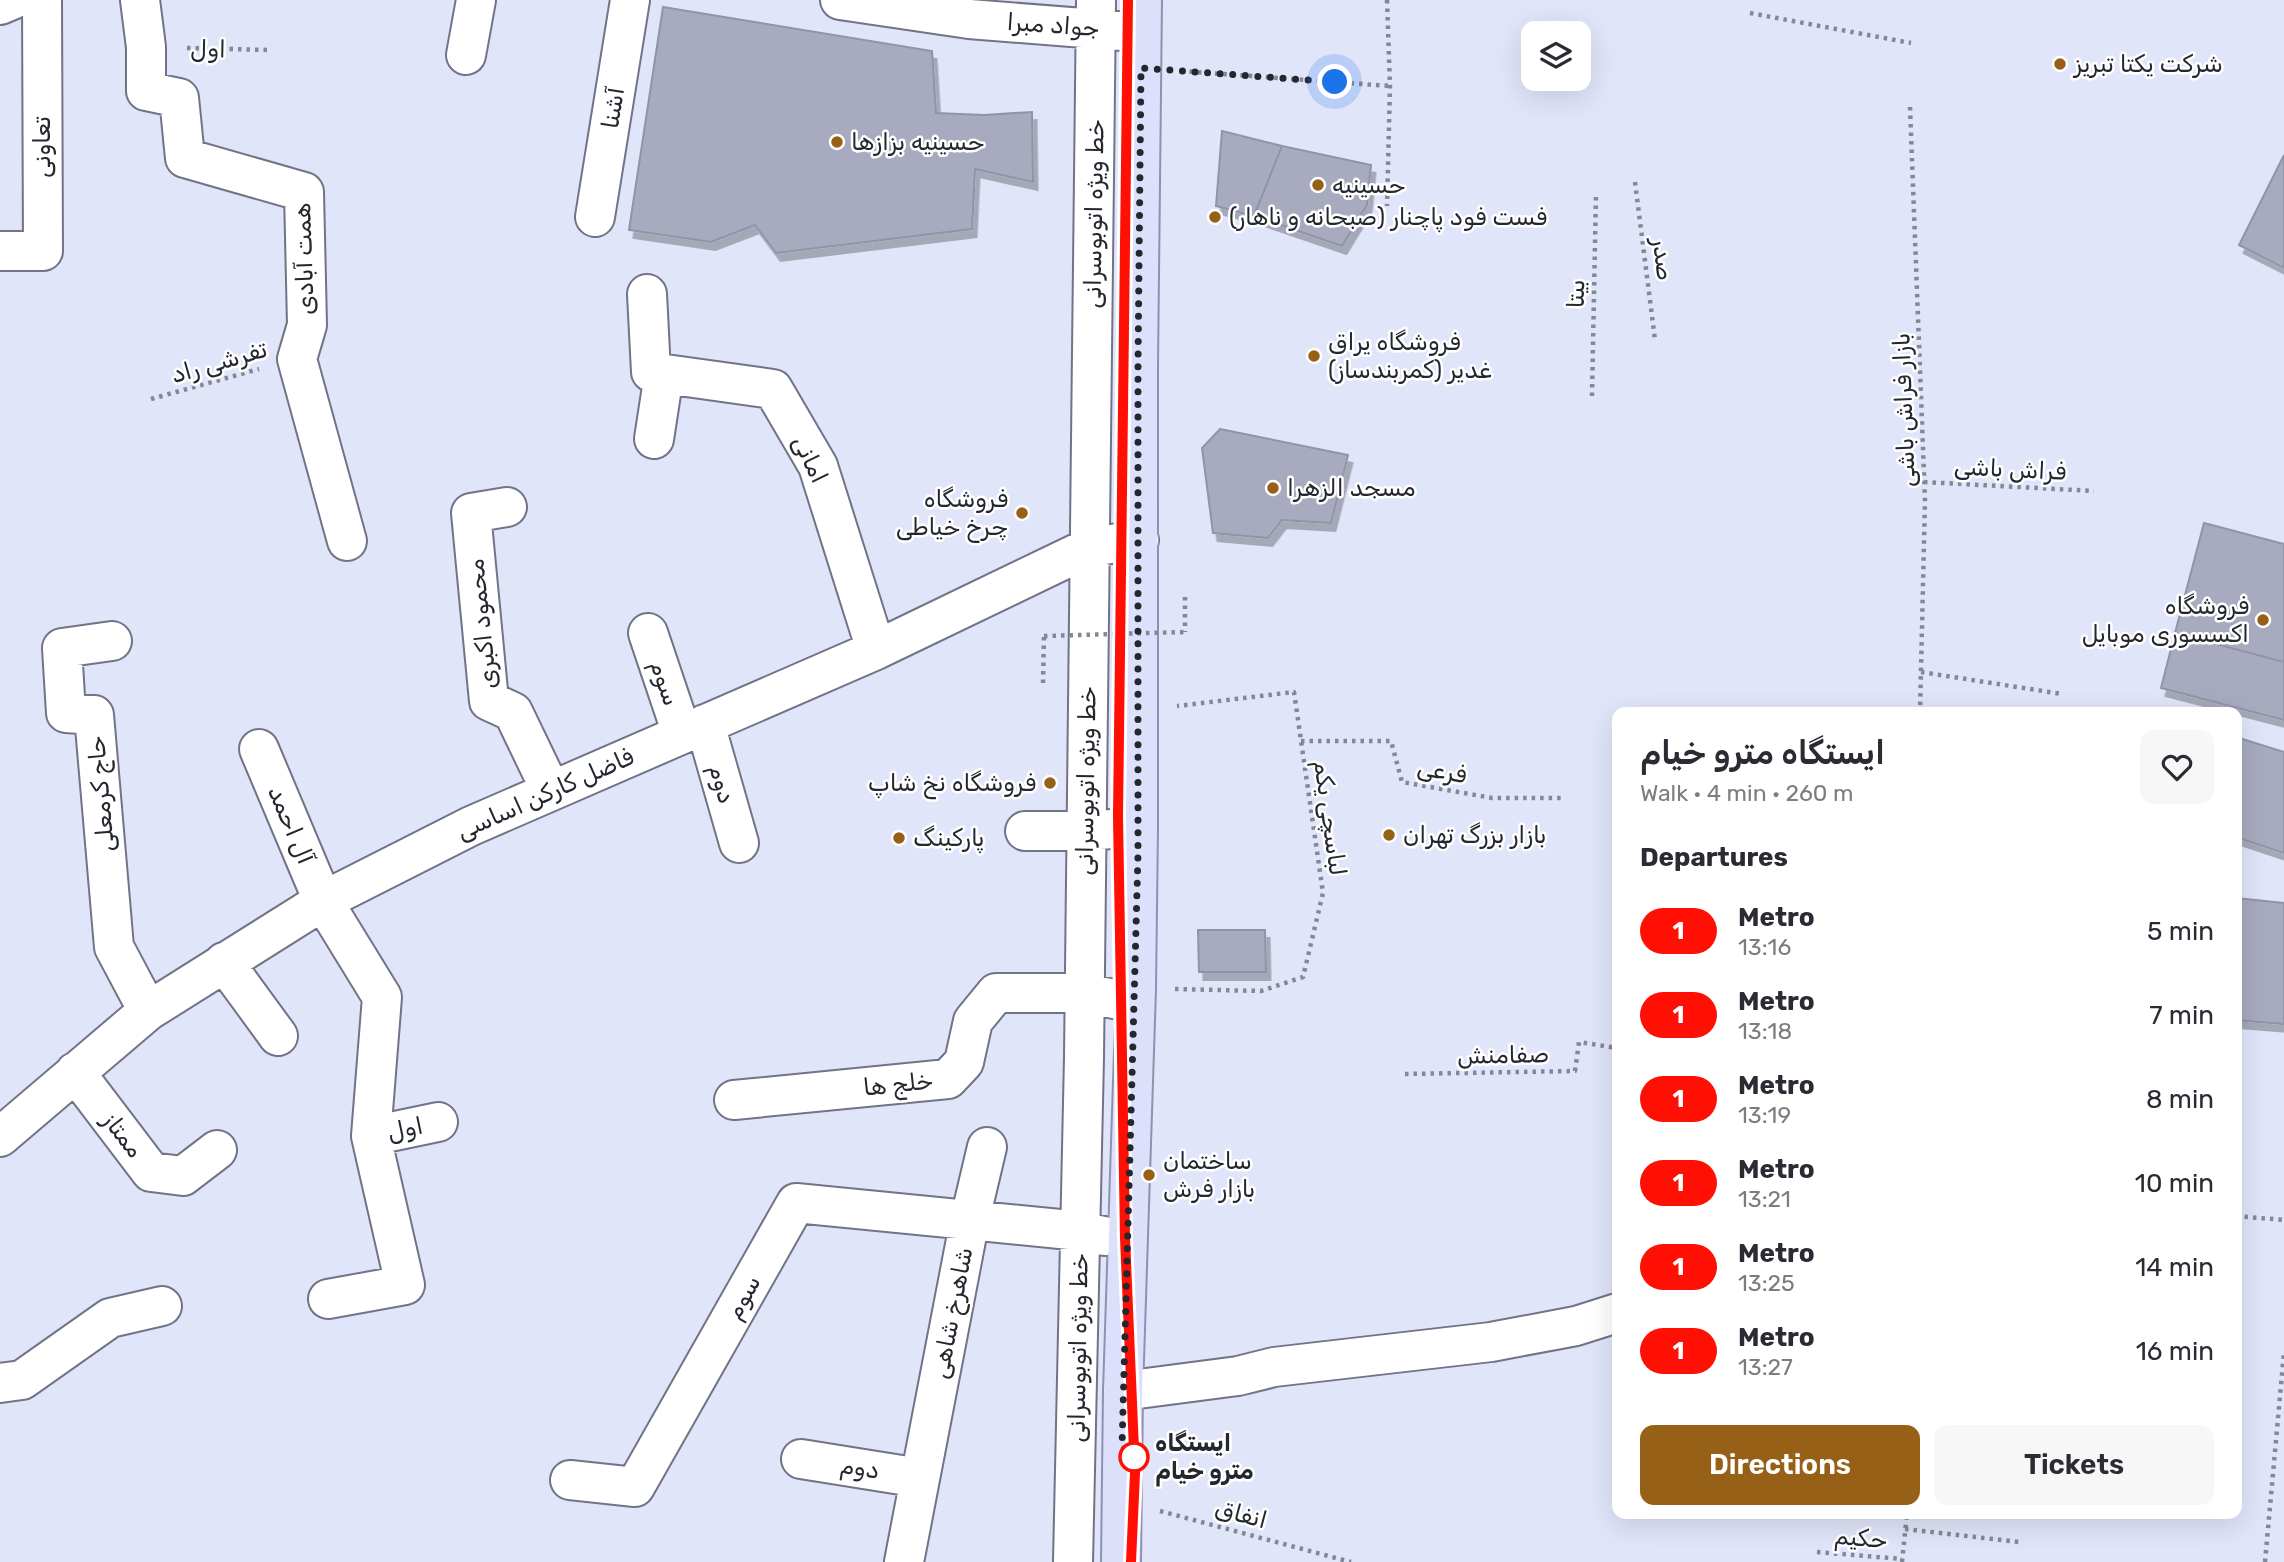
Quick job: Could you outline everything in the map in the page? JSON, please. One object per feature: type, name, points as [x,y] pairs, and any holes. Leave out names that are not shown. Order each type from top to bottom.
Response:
[{"type":"main road","points":[[1121,1562],[1138,827],[1138,365],[1142,34]]},
{"type":"street","points":[[0,5],[11,0]]},
{"type":"street","name":"تعاونی","points":[[0,250],[43,251],[42,0]]},
{"type":"street","name":"همت آبادی","points":[[140,0],[146,47],[146,91],[179,98],[185,158],[303,192],[307,325],[297,359]]},
{"type":"street","points":[[466,55],[476,0]]},
{"type":"street","name":"آشنا","points":[[595,217],[630,0]]},
{"type":"street","name":"جواد مبرا","points":[[842,0],[970,10],[1096,14],[1142,34]]},
{"type":"street","name":"خط ویژه اتوبوسرانی","points":[[1073,1562],[1084,993],[1096,14]]},
{"type":"street","points":[[647,294],[658,373],[654,439]]},
{"type":"street","points":[[297,359],[347,541]]},
{"type":"street","name":"امانی","points":[[658,373],[773,389],[818,466],[876,650]]},
{"type":"street","name":"محمود اکبری","points":[[507,507],[471,513],[489,701],[513,712],[551,791]]},
{"type":"street","name":"فاضل کارکن اساسی","points":[[0,1137],[148,1011],[323,901],[471,826],[876,650],[1090,547],[1139,540]]},
{"type":"street","name":"سوم","points":[[648,633],[694,729]]},
{"type":"street","name":"حاج کرمعلی","points":[[112,641],[61,648],[66,713],[94,715],[114,947],[148,1011]]},
{"type":"street","name":"دوم","points":[[694,729],[739,843]]},
{"type":"street","name":"آل احمد","points":[[259,749],[323,901],[383,997],[371,1136],[405,1285],[328,1299]]},
{"type":"street","points":[[1025,831],[1086,831],[1138,827]]},
{"type":"street","points":[[224,962],[278,1036]]},
{"type":"street","name":"خلج ها","points":[[734,1100],[948,1079],[964,1062],[973,1021],[996,993],[1135,996]]},
{"type":"street","name":"ممتاز","points":[[75,1072],[151,1172],[183,1176],[217,1150]]},
{"type":"street","name":"اول","points":[[371,1136],[438,1122]]},
{"type":"street","points":[[970,1219],[986,1147]]},
{"type":"street","name":"سوم","points":[[570,1480],[635,1486],[796,1203],[970,1219]]},
{"type":"street","name":"شاهرخ شاهی","points":[[904,1562],[970,1219],[1080,1231],[1127,1241]]},
{"type":"street","points":[[0,1383],[22,1381],[110,1318],[162,1306]]},
{"type":"street","points":[[1123,1391],[1238,1376],[1274,1367],[1491,1342],[1576,1326],[1612,1315]]},
{"type":"street","name":"دوم","points":[[801,1459],[920,1478]]},
{"type":"path","points":[[1387,0],[1390,86],[1387,206]]},
{"type":"path","points":[[1750,13],[1911,43]]},
{"type":"path","points":[[1142,34],[1390,86]]},
{"type":"path","name":"اول","points":[[146,47],[270,50]]},
{"type":"path","name":"بازار فراش باشی","points":[[1910,107],[1924,482],[1920,707]]},
{"type":"path","name":"صدر","points":[[1635,181],[1655,340]]},
{"type":"path","name":"بیتا","points":[[1592,396],[1596,192]]},
{"type":"path","name":"تفرشی راد","points":[[151,399],[297,359]]},
{"type":"path","name":"فراش باشی","points":[[1924,482],[2094,491]]},
{"type":"path","points":[[1043,683],[1044,636],[1185,632],[1185,597]]},
{"type":"path","points":[[1921,672],[2062,694]]},
{"type":"path","name":"لباسچی یکم","points":[[1135,996],[1261,991],[1303,976],[1323,893],[1294,692],[1138,709]]},
{"type":"path","name":"فرعی","points":[[1301,741],[1391,741],[1402,782],[1492,798],[1566,798]]},
{"type":"path","name":"صفامنش","points":[[1405,1074],[1575,1071],[1579,1042],[1612,1047]]},
{"type":"path","points":[[2242,1216],[2284,1220]]},
{"type":"path","points":[[2265,1562],[2284,1352]]},
{"type":"path","name":"انفاق","points":[[1122,1501],[1351,1562]]},
{"type":"path","points":[[1902,1560],[1906,1519]]},
{"type":"path","points":[[1905,1529],[2020,1542]]},
{"type":"path","name":"حکیم","points":[[1818,1552],[1902,1560]]},
{"type":"building","name":"حسینیه بزازها","points":[[663,7],[932,51],[936,113],[984,115],[1032,112],[1033,182],[975,169],[972,229],[776,253],[755,225],[711,242],[629,230]]},
{"type":"building","points":[[1222,131],[1282,146],[1254,216],[1216,206]]},
{"type":"building","name":"حسینیه","points":[[1282,146],[1371,165],[1367,205],[1342,246],[1254,216]]},
{"type":"building","points":[[2284,155],[2284,268],[2239,245]]},
{"type":"building","name":"مسجد الزهرا","points":[[1220,429],[1348,455],[1331,523],[1282,520],[1268,538],[1213,533],[1202,448]]},
{"type":"building","points":[[2204,523],[2284,544],[2284,662],[2175,633]]},
{"type":"building","points":[[2175,633],[2284,662],[2284,720],[2242,707],[2161,688]]},
{"type":"building","points":[[2242,739],[2284,752],[2284,853],[2242,839]]},
{"type":"building","points":[[2242,899],[2284,903],[2284,1024],[2242,1020]]},
{"type":"building","points":[[1198,930],[1265,930],[1266,972],[1199,972]]},
{"type":"metro line","name":"1","points":[[1128,0],[1118,816],[1125,1238],[1135,1473],[1131,1562]]},
{"type":"place","name":"شرکت یکتا تبریز","points":[[2060,64]]},
{"type":"place","name":"حسینیه بزازها","points":[[837,142]]},
{"type":"place","name":"حسینیه","points":[[1318,185]]},
{"type":"place","name":"فست فود پاچنار (صبحانه و ناهار)","points":[[1215,217]]},
{"type":"place","name":"فروشگاه یراق غدیر (کمربندساز)","points":[[1314,356]]},
{"type":"place","name":"مسجد الزهرا","points":[[1273,488]]},
{"type":"place","name":"فروشگاه چرخ خیاطی","points":[[1022,513]]},
{"type":"place","name":"فروشگاه اکسسوری موبایل","points":[[2263,620]]},
{"type":"place","name":"فروشگاه نخ شاپ","points":[[1050,783]]},
{"type":"place","name":"بازار بزرگ تهران","points":[[1389,835]]},
{"type":"place","name":"پارکینگ","points":[[899,838]]},
{"type":"place","name":"ساختمان بازار فرش","points":[[1149,1175]]},
{"type":"place","name":"ایستگاه مترو خیام","points":[[1134,1457]]},
{"type":"route","points":[[1134,1457],[1122,1447],[1138,854],[1141,68],[1335,82]]}]
